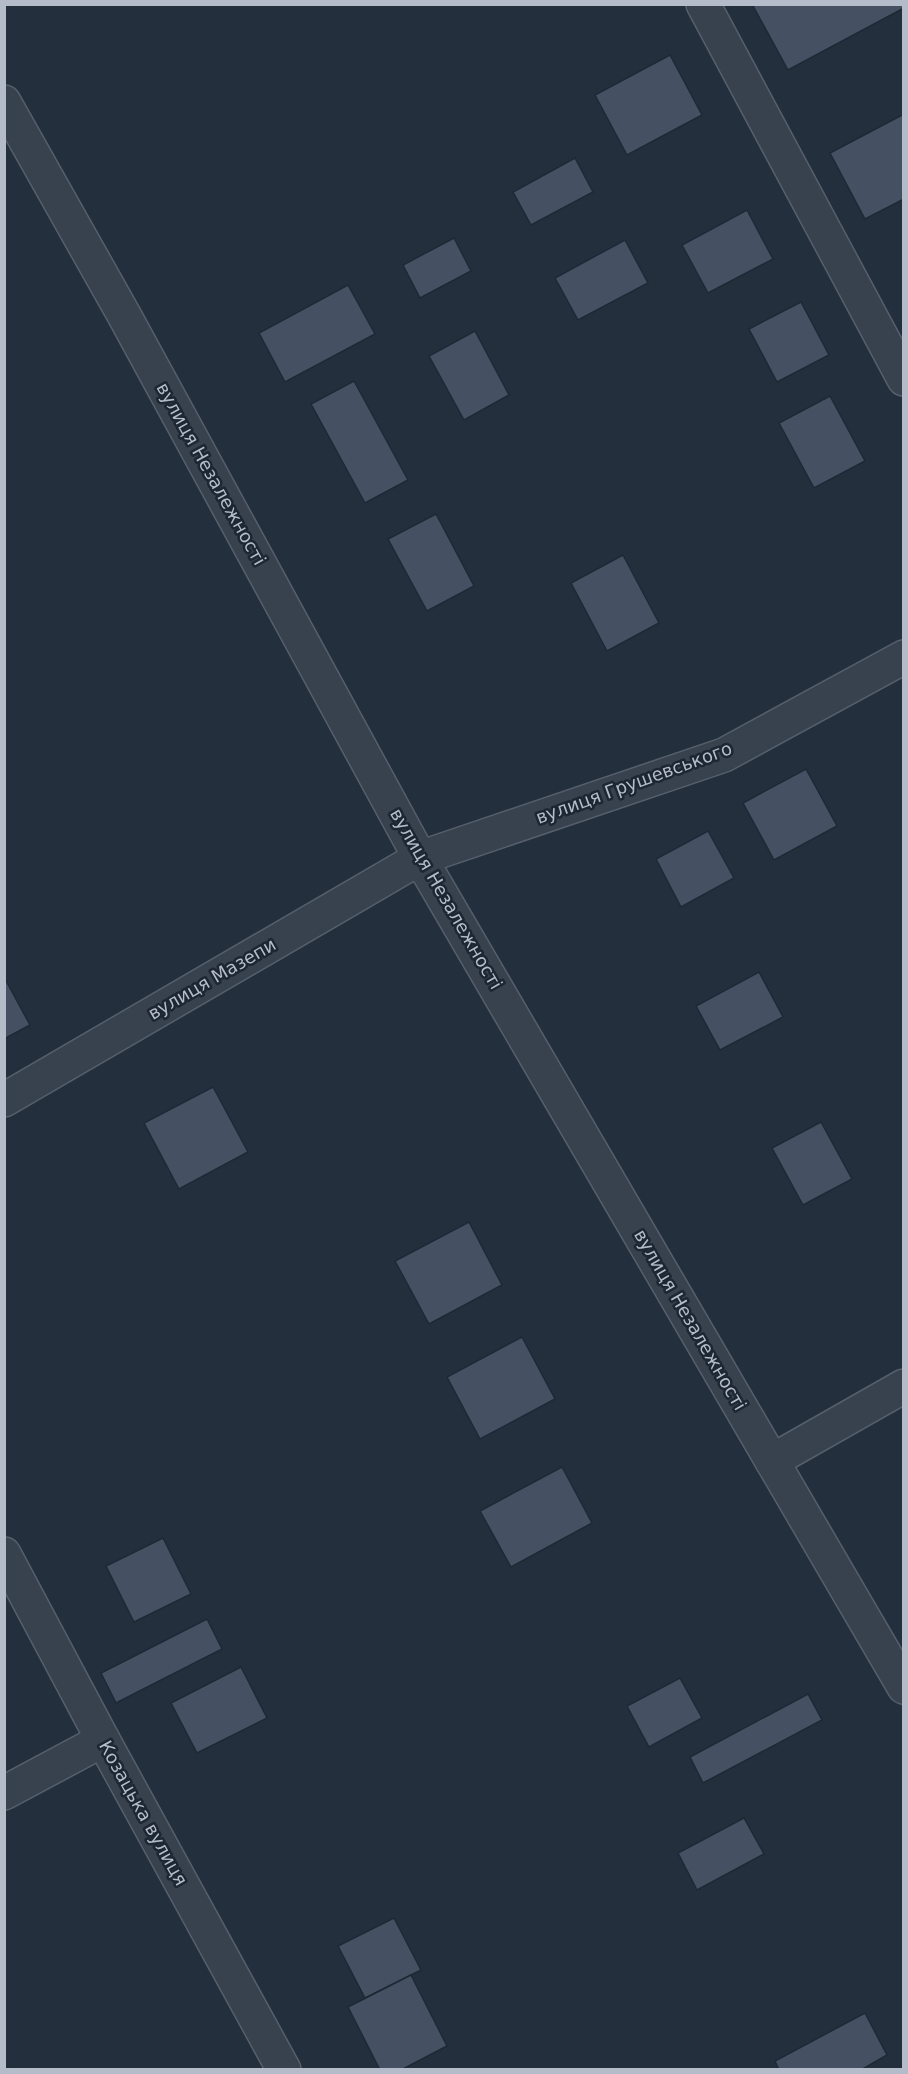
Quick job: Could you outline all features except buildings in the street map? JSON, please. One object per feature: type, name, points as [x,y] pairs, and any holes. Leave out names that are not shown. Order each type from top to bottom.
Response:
[{"type":"street","points":[[703,4],[903,379]]},
{"type":"street","name":"вулиця Незалежності","points":[[4,102],[124,315],[420,858],[903,1687]]},
{"type":"street","name":"вулиця Грушевського","points":[[420,858],[724,755],[903,657]]},
{"type":"street","name":"вулиця Мазепи","points":[[4,1100],[420,858]]},
{"type":"street","points":[[772,1461],[903,1386]]},
{"type":"street","name":"Козацька вулиця","points":[[4,1554],[284,2070]]},
{"type":"street","points":[[4,1793],[103,1740]]}]
